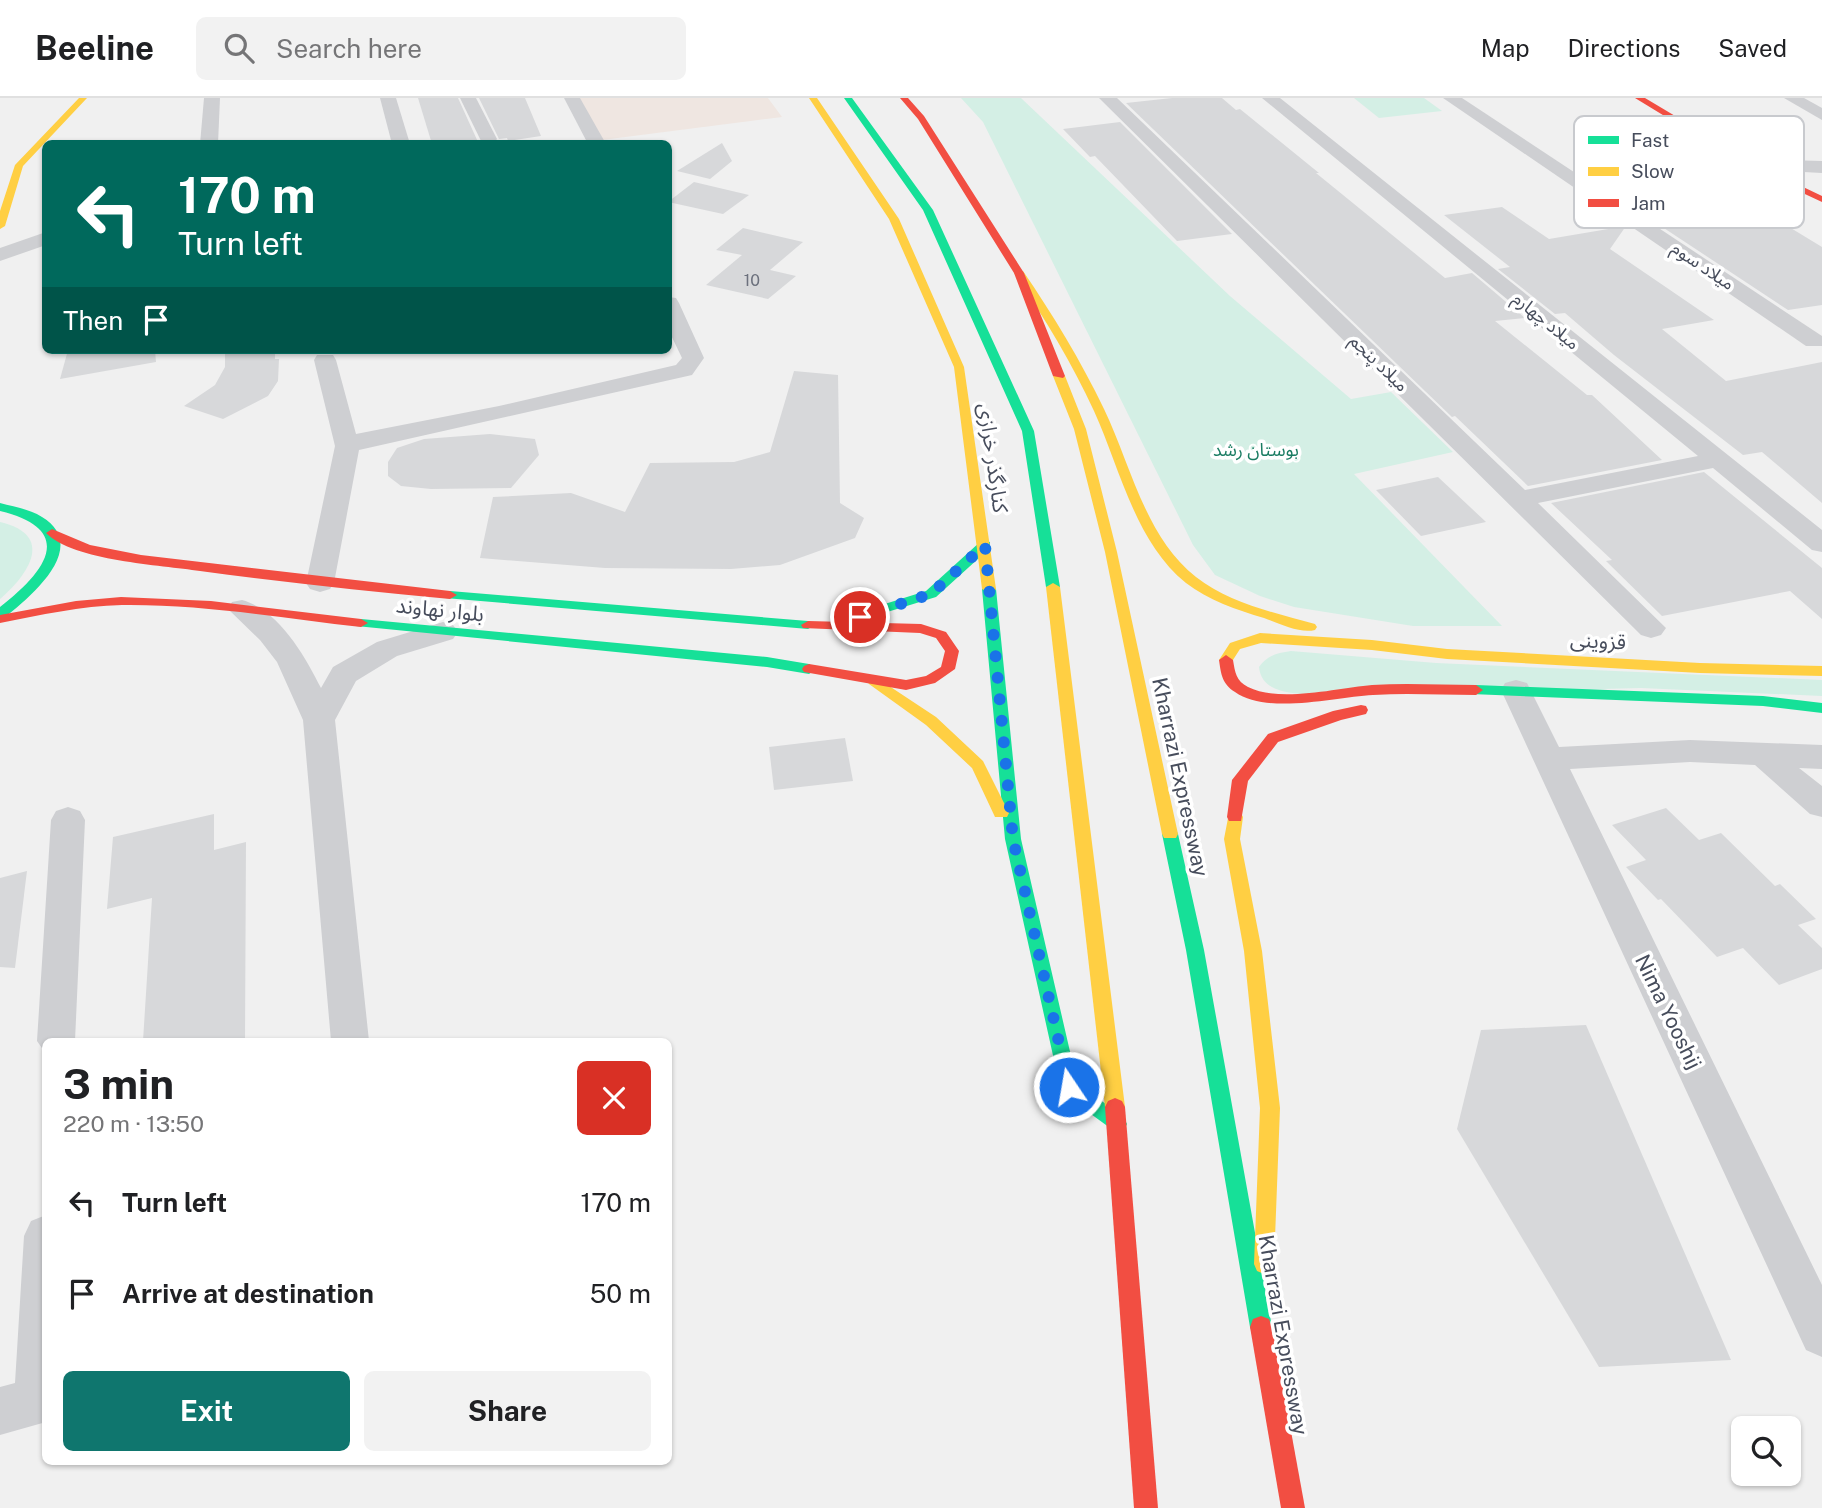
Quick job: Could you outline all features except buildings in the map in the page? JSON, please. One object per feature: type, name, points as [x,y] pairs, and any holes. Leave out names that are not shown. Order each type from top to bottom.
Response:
[{"type":"main road","points":[[43,140],[83,98]]},
{"type":"main road","name":"کنارگذر خرازی","points":[[813,98],[894,219],[959,367],[985,545],[1013,839],[1069,1087],[1117,1124]]},
{"type":"main road","points":[[848,98],[928,210],[1028,431],[1060,629],[1117,1124],[1146,1508]]},
{"type":"main road","name":"Kharrazi Expressway","points":[[904,98],[921,118],[1019,273],[1080,429],[1111,552],[1195,950],[1293,1508]]},
{"type":"main road","points":[[921,118],[925,101],[922,98]]},
{"type":"main road","points":[[1639,98],[1670,116]]},
{"type":"main road","points":[[1,223],[19,165],[42,141]]},
{"type":"main road","points":[[1804,191],[1822,199]]},
{"type":"main road","points":[[1019,273],[1052,318],[1110,432],[1153,532],[1179,569],[1204,588],[1248,607],[1372,645]]},
{"type":"main road","name":"بلوار نهاوند","points":[[0,507],[21,511],[40,520],[51,533],[72,545],[157,561],[320,583],[769,623]]},
{"type":"main road","points":[[0,617],[45,575],[54,552],[51,533]]},
{"type":"main road","points":[[769,623],[860,617],[931,594],[985,545]]},
{"type":"main road","name":"بلوار نهاوند","points":[[0,617],[120,601],[168,602],[443,632],[767,662],[850,674],[874,681]]},
{"type":"main road","points":[[769,623],[921,629],[941,635],[952,651],[948,669],[930,680],[906,685],[874,681]]},
{"type":"main road","points":[[1372,645],[1260,638],[1235,646],[1224,662],[1232,683],[1243,691],[1274,700],[1373,690],[1516,690],[1763,701],[1822,708]]},
{"type":"main road","name":"قزوینی","points":[[1372,645],[1447,654],[1687,667],[1822,671]]},
{"type":"main road","points":[[874,681],[931,721],[978,765],[1013,839]]},
{"type":"main road","points":[[1261,1336],[1270,1108],[1253,951],[1231,839],[1240,780],[1273,738],[1338,715],[1454,692]]},
{"type":"street","points":[[209,140],[212,98]]},
{"type":"street","points":[[388,98],[400,140]]},
{"type":"street","points":[[467,98],[488,139]]},
{"type":"street","points":[[572,98],[595,140]]},
{"type":"street","name":"میلاد پنجم","points":[[1107,98],[1651,628]]},
{"type":"street","name":"میلاد چهارم","points":[[1270,98],[1822,544]]},
{"type":"street","name":"میلاد سوم","points":[[1451,98],[1574,180]]},
{"type":"street","points":[[1792,98],[1822,115]]},
{"type":"street","points":[[1804,166],[1822,167]]},
{"type":"street","points":[[1,223],[42,234]]},
{"type":"street","name":"میلاد سوم","points":[[1645,228],[1814,341]]},
{"type":"street","points":[[0,255],[42,237]]},
{"type":"street","points":[[347,446],[366,439],[499,413],[684,370],[691,364],[692,358],[672,312]]},
{"type":"street","points":[[320,583],[347,446],[325,360]]},
{"type":"street","points":[[1520,499],[1717,460]]},
{"type":"street","points":[[242,609],[269,630],[296,665],[319,720],[350,1038]]},
{"type":"street","points":[[319,720],[344,674],[387,649],[443,632]]},
{"type":"street","name":"Nima Yooshij","points":[[1516,690],[1822,1334]]},
{"type":"street","points":[[1548,759],[1690,751],[1822,757]]},
{"type":"street","points":[[1760,753],[1822,805]]},
{"type":"street","points":[[56,1038],[68,820]]},
{"type":"street","points":[[27,1403],[42,1271]]},
{"type":"shaded area","points":[[579,98],[768,98],[782,117],[602,140]]},
{"type":"green space","name":"بوستان رشد","points":[[961,98],[1021,98],[1230,296],[1351,399],[1391,392],[1453,452],[1354,474],[1502,626],[1413,626],[1294,607],[1260,596],[1215,575],[1193,545],[983,122]]},
{"type":"green space","points":[[1354,98],[1424,98],[1442,111],[1379,118]]},
{"type":"green space","points":[[0,522],[17,528],[28,536],[32,556],[20,579],[0,599]]},
{"type":"green space","points":[[1291,651],[1436,663],[1822,680],[1822,696],[1641,688],[1318,696],[1281,691],[1266,683],[1261,676],[1259,667],[1269,657]]},
{"type":"traffic: fast","points":[[848,98],[928,210],[1028,431],[1053,587]]},
{"type":"traffic: fast","points":[[0,507],[41,522],[53,538],[54,550],[50,563],[32,587],[0,614]]},
{"type":"traffic: fast","points":[[858,617],[931,594],[985,545]]},
{"type":"traffic: fast","points":[[989,589],[1013,839],[1069,1087],[1117,1124]]},
{"type":"traffic: fast","points":[[450,595],[808,625]]},
{"type":"traffic: fast","points":[[361,623],[767,662],[809,669]]},
{"type":"traffic: fast","points":[[1476,690],[1763,701],[1822,708]]},
{"type":"traffic: fast","points":[[1170,834],[1195,950],[1261,1327]]},
{"type":"traffic: slow","points":[[43,140],[83,98]]},
{"type":"traffic: slow","points":[[813,98],[894,219],[959,367],[989,589]]},
{"type":"traffic: slow","points":[[0,226],[19,165],[42,141]]},
{"type":"traffic: slow","points":[[1019,273],[1082,376],[1148,525],[1175,565],[1191,580],[1218,596],[1248,609],[1310,627]]},
{"type":"traffic: slow","points":[[1059,376],[1080,429],[1111,552],[1170,834]]},
{"type":"traffic: slow","points":[[1053,587],[1115,1107]]},
{"type":"traffic: slow","points":[[1226,660],[1235,646],[1260,638],[1372,645],[1447,654],[1700,668],[1822,671]]},
{"type":"traffic: slow","points":[[874,681],[931,721],[978,765],[1001,813]]},
{"type":"traffic: slow","points":[[1235,817],[1232,839],[1253,951],[1270,1108],[1264,1264]]},
{"type":"traffic: jam","points":[[904,98],[921,118],[1019,273],[1059,376]]},
{"type":"traffic: jam","points":[[1639,98],[1669,116]]},
{"type":"traffic: jam","points":[[1804,191],[1822,199]]},
{"type":"traffic: jam","points":[[52,533],[85,547],[141,559],[450,595]]},
{"type":"traffic: jam","points":[[0,619],[91,603],[151,601],[211,605],[361,623]]},
{"type":"traffic: jam","points":[[808,625],[921,629],[941,635],[952,651],[948,669],[930,680],[906,685],[809,669]]},
{"type":"traffic: jam","points":[[1226,660],[1229,679],[1241,690],[1261,696],[1311,697],[1374,690],[1476,690]]},
{"type":"traffic: jam","points":[[1235,817],[1240,780],[1273,738],[1338,715],[1361,710]]},
{"type":"traffic: jam","points":[[1115,1107],[1146,1508]]},
{"type":"traffic: jam","points":[[1261,1327],[1293,1508]]},
{"type":"route","points":[[860,617],[931,594],[985,545],[1013,839],[1069,1087]]}]
